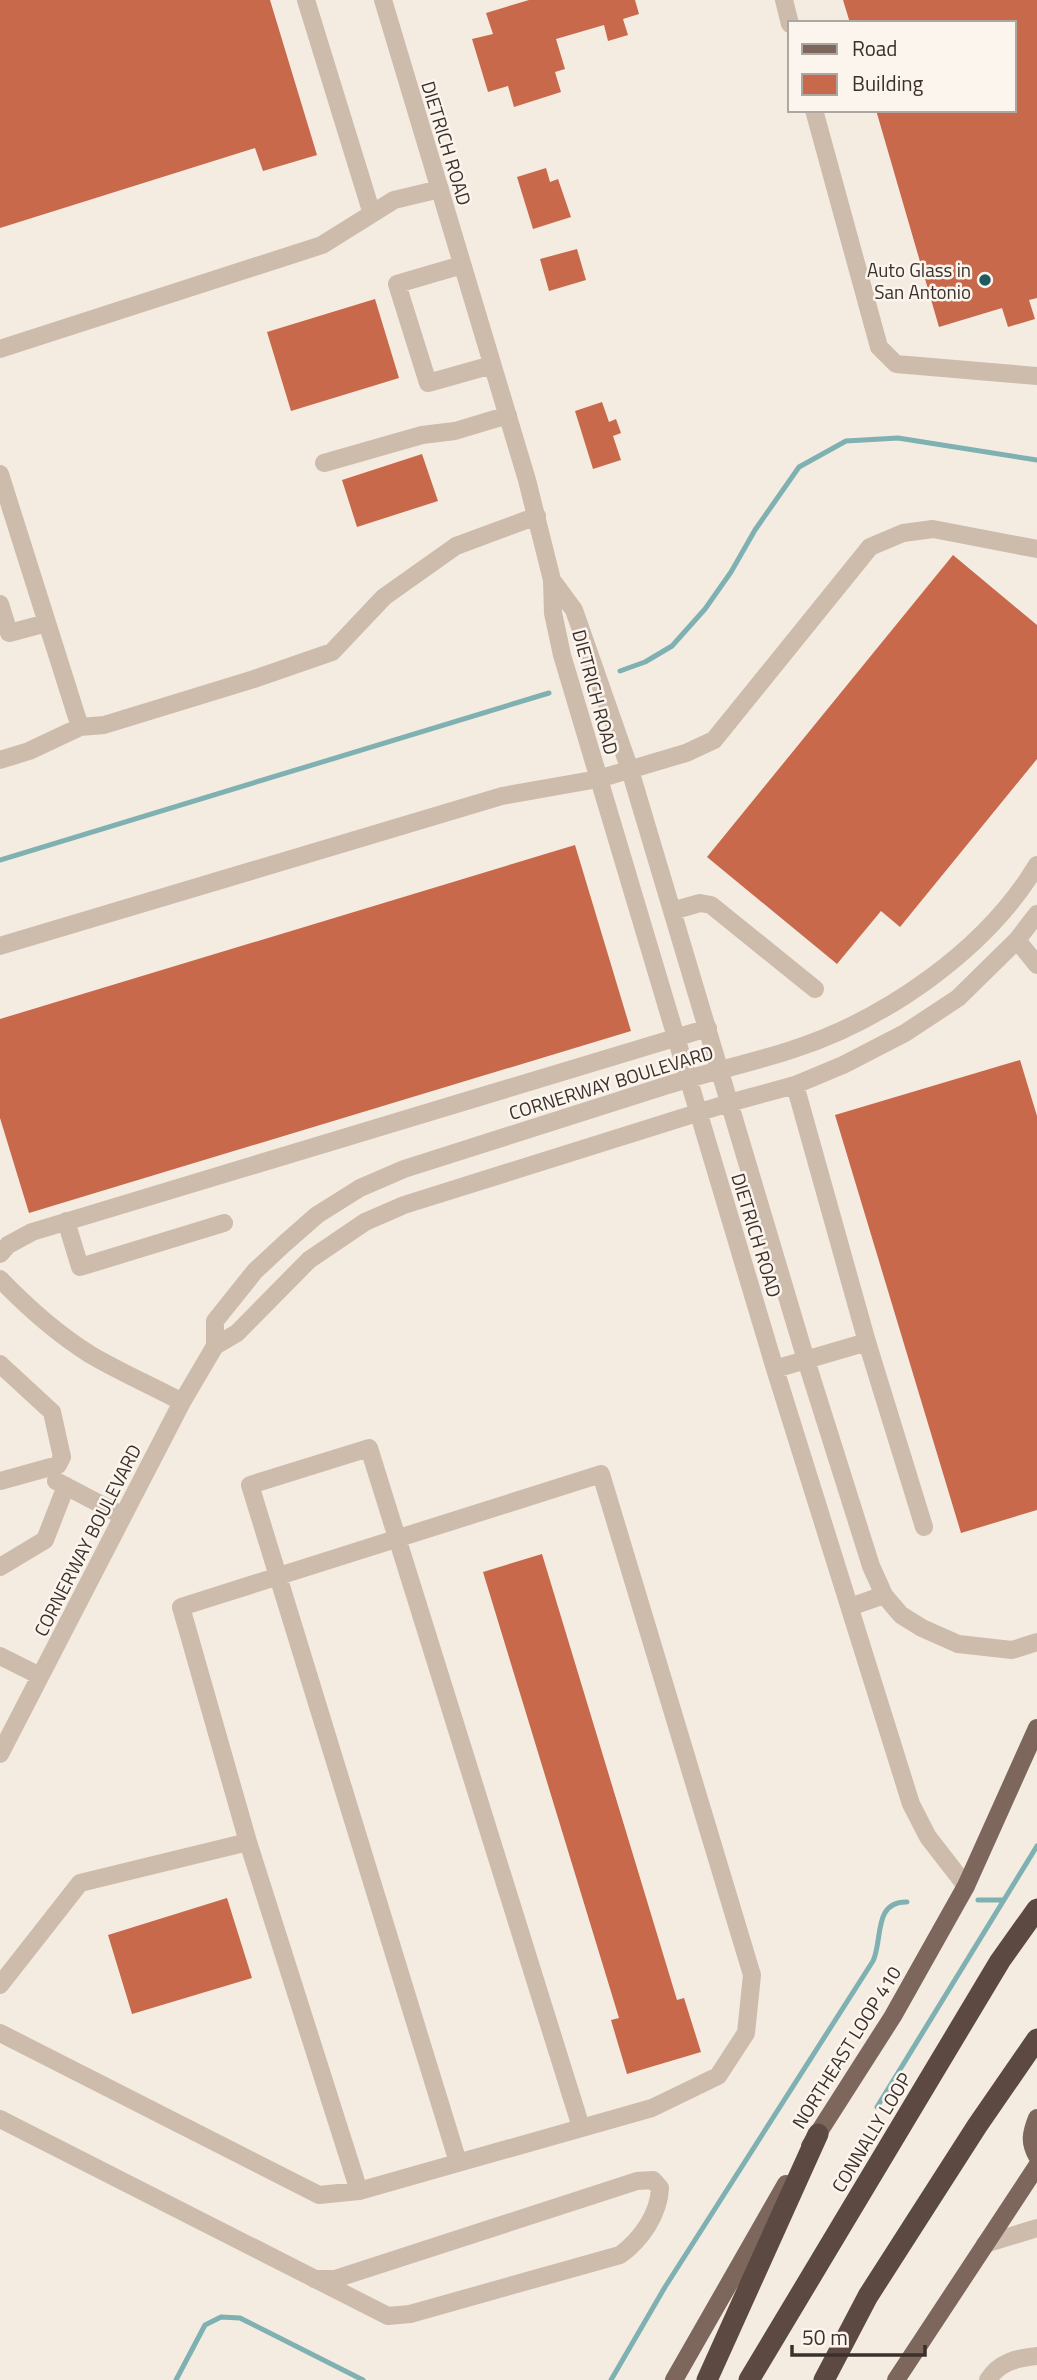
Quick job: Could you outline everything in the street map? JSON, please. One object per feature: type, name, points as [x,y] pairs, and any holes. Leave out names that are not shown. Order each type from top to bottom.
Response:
[{"type":"highway","name":"CONNALLY LOOP","points":[[749,2380],[1000,1961],[1037,1909]]},
{"type":"highway","points":[[824,2380],[869,2296],[977,2126],[1037,2039]]},
{"type":"highway","points":[[707,2380],[818,2134]]},
{"type":"main road","name":"NORTHEAST LOOP 410","points":[[674,2380],[792,2175],[893,2016],[966,1886],[1037,1728]]},
{"type":"main road","points":[[1037,2118],[1032,2132],[1032,2146],[1037,2156]]},
{"type":"main road","points":[[896,2380],[1037,2166]]},
{"type":"street","points":[[306,0],[372,214]]},
{"type":"street","name":"DIETRICH ROAD","points":[[383,0],[537,516],[552,580],[553,613],[562,655],[775,1368],[911,1804],[928,1837],[966,1886]]},
{"type":"street","points":[[784,0],[789,21]]},
{"type":"street","points":[[815,112],[879,347],[897,364],[1037,376]]},
{"type":"street","points":[[0,349],[322,245],[394,200],[440,189]]},
{"type":"street","points":[[463,265],[397,284],[428,383],[492,365]]},
{"type":"street","points":[[324,463],[422,435],[455,430],[508,415]]},
{"type":"street","points":[[0,474],[80,727]]},
{"type":"street","points":[[0,760],[29,751],[80,727],[104,725],[254,679],[331,652],[384,597],[456,546],[537,516]]},
{"type":"street","points":[[0,946],[502,796],[598,779],[687,753],[714,740],[870,547],[903,533],[933,529],[1037,549]]},
{"type":"street","name":"DIETRICH ROAD","points":[[552,580],[574,610],[630,770],[806,1360],[871,1566],[884,1595],[901,1615],[958,1644],[1012,1650],[1037,1642]]},
{"type":"street","points":[[0,604],[4,639],[47,623]]},
{"type":"street","name":"CORNERWAY BOULEVARD","points":[[0,1754],[182,1402],[215,1346],[215,1321],[255,1271],[317,1215],[360,1188],[404,1169],[720,1069],[793,1050],[871,1015],[918,988],[968,948],[1002,913],[1037,864]]},
{"type":"street","points":[[672,911],[700,903],[711,905],[815,989]]},
{"type":"street","name":"CORNERWAY BOULEVARD","points":[[215,1346],[237,1334],[309,1260],[365,1222],[404,1205],[463,1185],[795,1085],[843,1065],[905,1033],[958,998],[1017,940],[1037,914]]},
{"type":"street","points":[[1017,940],[1037,964]]},
{"type":"street","points":[[0,1254],[8,1245],[32,1232],[66,1221],[708,1028]]},
{"type":"street","points":[[795,1085],[867,1342],[924,1527]]},
{"type":"street","points":[[66,1221],[80,1267],[224,1223]]},
{"type":"street","points":[[0,1279],[24,1304],[65,1337],[92,1355],[182,1402]]},
{"type":"street","points":[[775,1368],[867,1342]]},
{"type":"street","points":[[0,1364],[52,1412],[62,1457],[58,1465],[0,1481]]},
{"type":"street","points":[[458,2162],[250,1485],[369,1448],[581,2127]]},
{"type":"street","points":[[38,1471],[123,1516]]},
{"type":"street","points":[[0,2033],[319,2194],[359,2191],[652,2108],[718,2076],[746,2033],[752,1975],[601,1474],[181,1606],[248,1842],[359,2191]]},
{"type":"street","points":[[0,1567],[45,1540],[66,1486]]},
{"type":"street","points":[[850,1607],[884,1595]]},
{"type":"street","points":[[0,1656],[40,1676]]},
{"type":"street","points":[[0,1985],[80,1883],[248,1842]]},
{"type":"street","points":[[0,2119],[388,2316],[410,2314],[620,2255],[635,2244],[660,2203],[660,2188],[653,2180],[637,2181],[335,2279],[314,2278]]},
{"type":"street","points":[[985,2244],[1037,2228]]},
{"type":"street","points":[[988,2380],[994,2370],[1017,2358],[1037,2356]]},
{"type":"building","points":[[0,0],[270,0],[317,155],[263,171],[255,148],[0,228]]},
{"type":"building","points":[[529,0],[635,0],[639,14],[623,19],[628,35],[608,41],[604,25],[556,39],[565,69],[555,72],[561,92],[514,107],[508,86],[488,92],[472,39],[493,34],[486,13]]},
{"type":"building","points":[[843,0],[1037,0],[1037,298],[1029,300],[1035,319],[1008,327],[1002,308],[939,327],[877,112],[1016,112],[1016,21],[849,21]]},
{"type":"building","points":[[546,168],[550,182],[558,179],[571,217],[533,229],[517,177]]},
{"type":"building","points":[[577,249],[586,280],[549,291],[540,259]]},
{"type":"building","points":[[375,299],[399,378],[291,411],[267,332]]},
{"type":"building","points":[[602,402],[609,422],[616,419],[621,433],[613,436],[621,460],[593,469],[575,411]]},
{"type":"building","points":[[422,454],[438,501],[357,527],[342,480]]},
{"type":"building","points":[[953,555],[1037,625],[1037,759],[900,927],[881,911],[837,964],[707,857]]},
{"type":"building","points":[[575,845],[631,1031],[29,1213],[0,1118],[0,1019]]},
{"type":"building","points":[[1020,1060],[1037,1116],[1037,1510],[961,1533],[835,1115]]},
{"type":"building","points":[[542,1554],[677,2000],[684,1998],[701,2052],[627,2074],[611,2020],[619,2018],[483,1572]]},
{"type":"building","points":[[227,1898],[252,1978],[132,2014],[108,1935]]},
{"type":"waterway","points":[[620,671],[645,662],[672,646],[705,609],[799,467],[846,441],[898,438],[1037,460]]},
{"type":"waterway","points":[[0,860],[549,693]]},
{"type":"waterway","points":[[877,2107],[1037,1846]]},
{"type":"waterway","points":[[978,1900],[1003,1900]]},
{"type":"waterway","points":[[611,2380],[665,2287],[873,1961],[884,1915],[896,1903],[907,1902]]},
{"type":"waterway","points":[[176,2380],[205,2325],[221,2317],[240,2318],[363,2380]]},
{"type":"place","name":"Auto Glass in San Antonio","points":[[985,280]]}]
